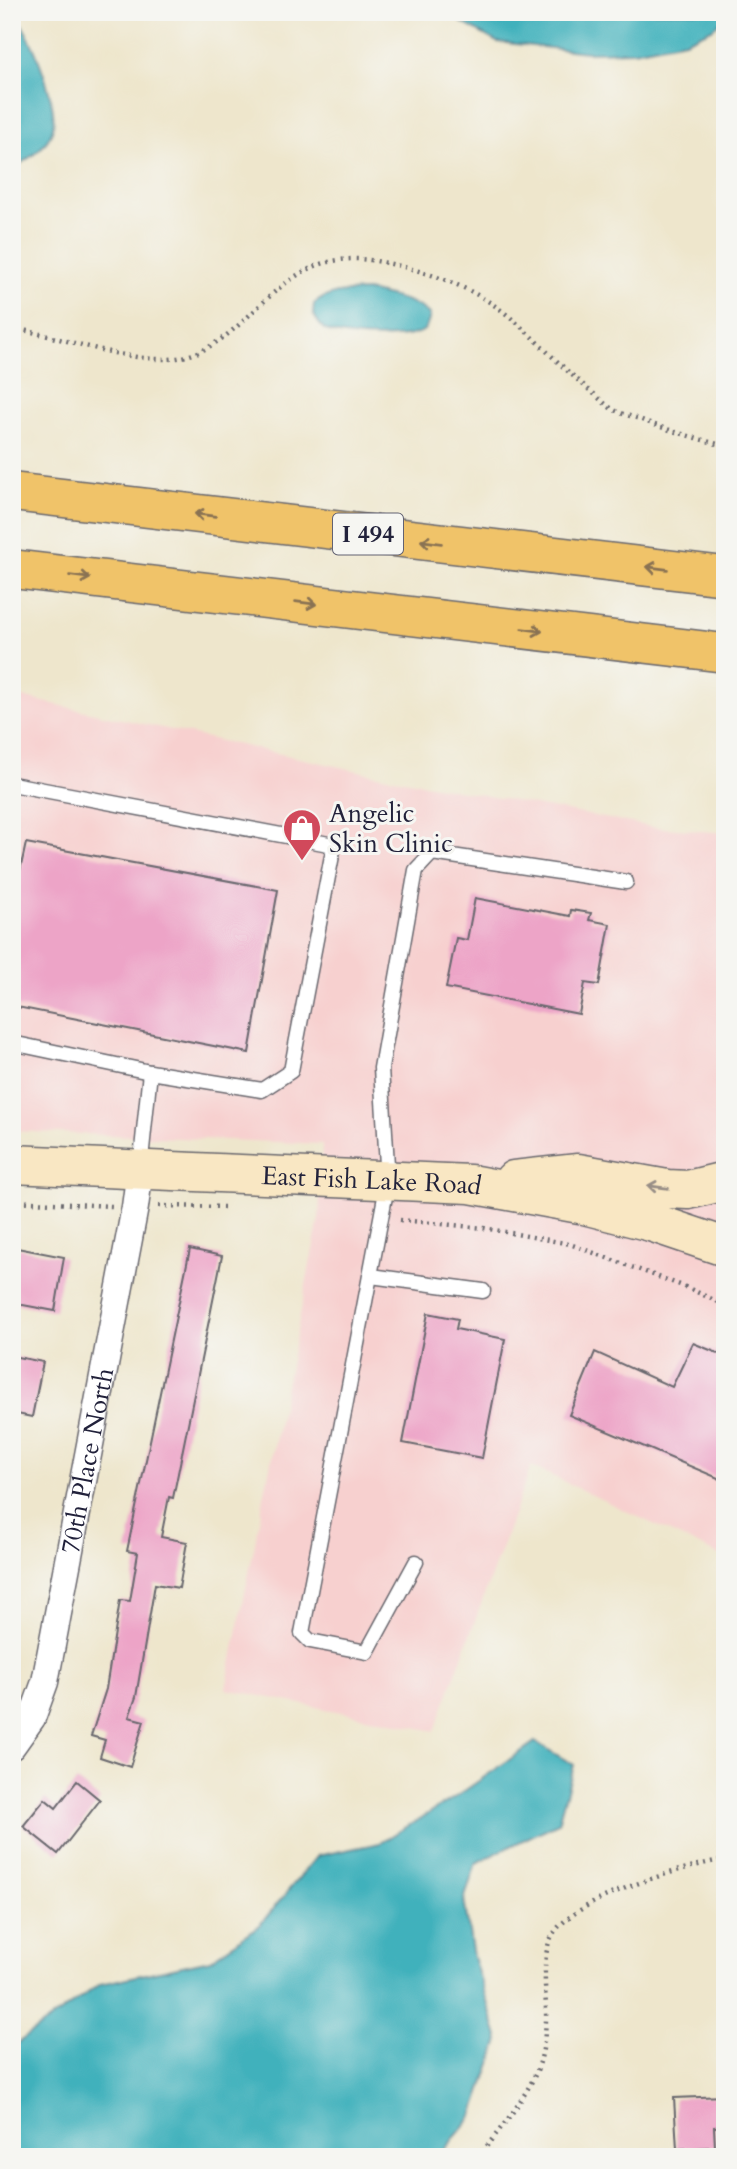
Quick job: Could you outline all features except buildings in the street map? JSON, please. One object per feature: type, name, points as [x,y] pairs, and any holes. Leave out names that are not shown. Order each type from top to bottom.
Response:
[{"type":"highway","name":"I 494","points":[[12,492],[725,576]]},
{"type":"highway","points":[[12,569],[725,653]]},
{"type":"street","name":"East Fish Lake Road","points":[[12,1164],[470,1184],[580,1204],[651,1222],[725,1247]]},
{"type":"street","name":"70th Place North","points":[[12,1746],[32,1718],[45,1682],[140,1170]]},
{"type":"street","points":[[470,1184],[578,1173],[667,1189],[688,1189],[725,1181]]},
{"type":"lane","points":[[12,783],[334,845],[292,1072],[262,1090],[150,1072],[12,1043]]},
{"type":"lane","points":[[416,1562],[367,1652],[310,1641],[304,1637],[302,1633],[388,1181],[381,1068],[416,870],[432,853],[626,882]]},
{"type":"lane","points":[[140,1170],[150,1072]]},
{"type":"lane","points":[[371,1276],[483,1291]]},
{"type":"path","points":[[12,328],[127,355],[169,359],[196,352],[223,339],[272,293],[300,272],[333,261],[374,261],[463,286],[516,322],[572,376],[613,410],[671,432],[725,446]]},
{"type":"path","points":[[478,2157],[519,2105],[541,2061],[546,2022],[548,1948],[558,1928],[564,1921],[635,1884],[667,1872],[725,1859]]},
{"type":"shaded area","points":[[12,695],[377,775],[652,827],[725,833],[725,1558],[531,1466],[435,1731],[226,1689],[319,1219],[322,1144],[12,1131]]},
{"type":"water","points":[[12,12],[27,33],[41,66],[51,101],[53,127],[47,141],[37,152],[12,169]]},
{"type":"water","points":[[449,12],[725,12],[725,18],[712,29],[685,41],[633,51],[587,52],[497,42],[461,22]]},
{"type":"water","points":[[367,291],[416,305],[430,315],[426,327],[416,334],[404,336],[357,337],[330,332],[323,328],[313,314],[314,304],[326,297]]},
{"type":"water","points":[[535,1742],[574,1765],[558,1823],[476,1863],[464,1900],[473,1957],[499,2040],[473,2116],[438,2157],[12,2157],[12,2047],[100,1984],[210,1960],[259,1926],[317,1856],[380,1843],[457,1796]]},
{"type":"place","name":"Angelic Skin Clinic","points":[[302,862]]}]
